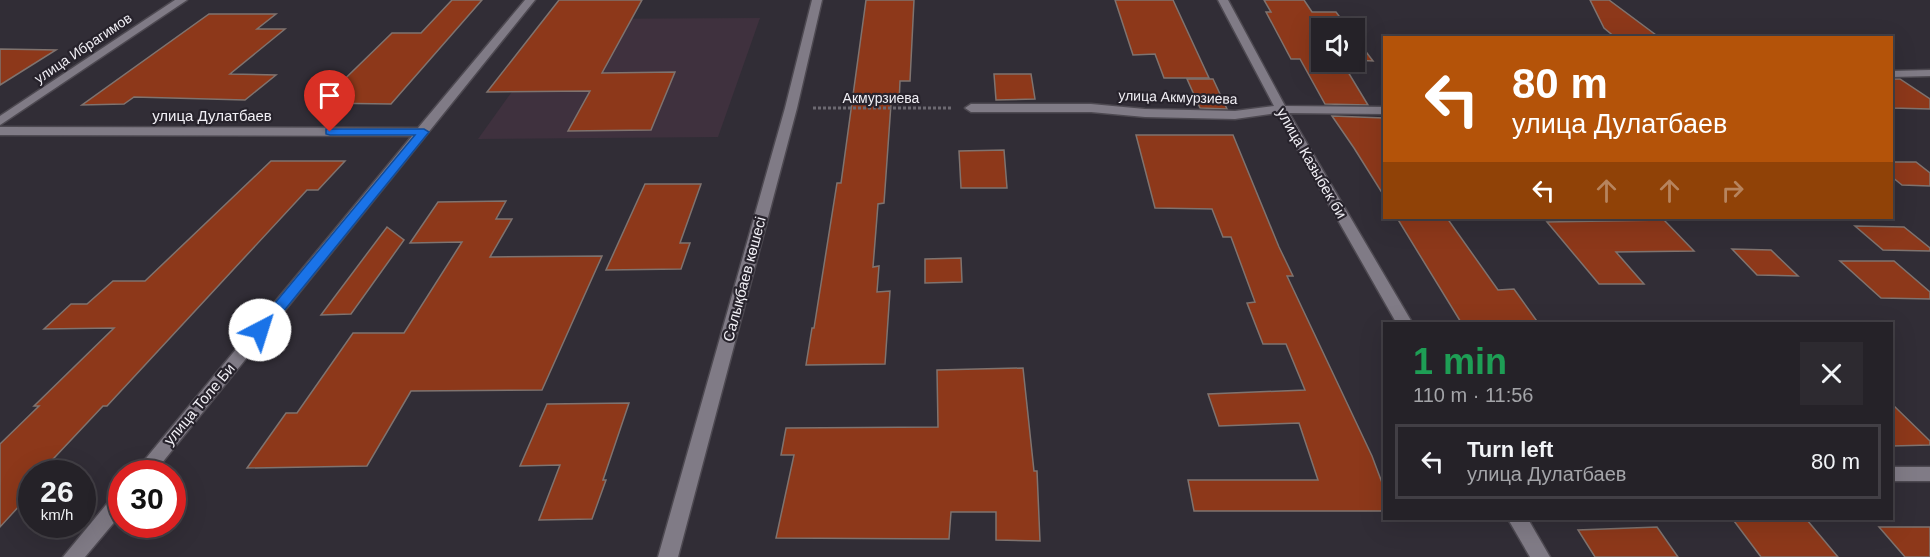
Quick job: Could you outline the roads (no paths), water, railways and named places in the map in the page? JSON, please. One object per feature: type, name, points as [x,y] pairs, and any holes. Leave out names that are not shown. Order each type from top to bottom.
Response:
[{"type":"street","name":"улица Ибрагимов","points":[[0,121],[182,0]]},
{"type":"street","name":"улица Толе Би","points":[[154,460],[530,0]]},
{"type":"street","name":"Салықбаев көшесі","points":[[668,557],[791,108],[817,0]]},
{"type":"street","name":"улица Казыбек би","points":[[1223,0],[1281,109],[1404,322]]},
{"type":"street","points":[[1893,74],[1930,73]]},
{"type":"street","name":"улица Акмурзиева","points":[[971,108],[1091,108],[1145,113],[1236,115],[1281,109],[1383,110]]},
{"type":"street","name":"улица Дулатбаев","points":[[0,131],[424,132]]},
{"type":"street","points":[[1893,474],[1930,474]]},
{"type":"street","points":[[73,557],[108,516]]},
{"type":"street","points":[[1519,520],[1540,557]]}]
